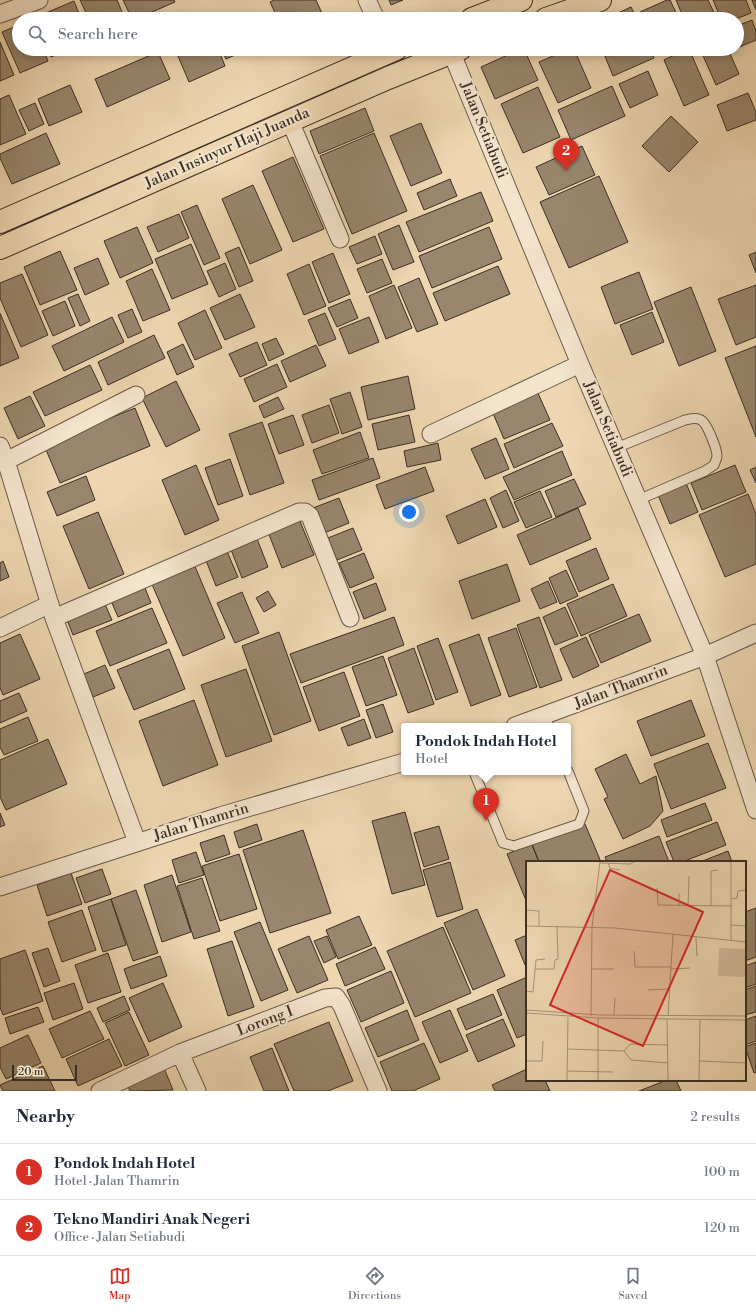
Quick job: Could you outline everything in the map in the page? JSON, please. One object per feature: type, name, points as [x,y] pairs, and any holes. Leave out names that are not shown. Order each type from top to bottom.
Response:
[{"type":"main road","points":[[490,12],[521,0]]},
{"type":"main road","points":[[566,12],[600,0]]},
{"type":"main road","name":"Jalan Insinyur Haji Juanda","points":[[0,222],[378,56]]},
{"type":"main road","name":"Jalan Insinyur Haji Juanda","points":[[0,248],[440,56]]},
{"type":"street","points":[[0,14],[38,0]]},
{"type":"street","points":[[367,0],[373,12]]},
{"type":"street","name":"Jalan Setiabudi","points":[[456,56],[580,364],[705,656],[756,810]]},
{"type":"street","points":[[290,121],[340,239]]},
{"type":"street","points":[[431,434],[580,364]]},
{"type":"street","points":[[136,394],[3,453],[52,611],[137,842]]},
{"type":"street","points":[[0,628],[171,568],[208,550],[299,512],[304,512],[310,516],[350,618]]},
{"type":"street","name":"Jalan Thamrin","points":[[534,723],[547,721],[705,656],[756,633]]},
{"type":"street","name":"Jalan Thamrin","points":[[0,887],[137,842],[401,763]]},
{"type":"street","name":"Lorong I","points":[[100,1091],[122,1086],[180,1053],[325,998],[336,997],[342,1006],[378,1091]]},
{"type":"street","points":[[180,1053],[197,1091]]},
{"type":"lane","points":[[616,448],[685,420],[694,418],[701,420],[706,425],[716,448],[717,457],[714,465],[705,471],[638,500]]},
{"type":"lane","points":[[475,775],[504,843],[514,846],[579,824],[584,811],[570,775]]},
{"type":"building","points":[[80,0],[117,0],[122,12],[86,12]]},
{"type":"building","points":[[123,0],[174,0],[175,2],[152,12],[129,12]]},
{"type":"building","points":[[274,0],[316,0],[321,12],[275,12],[270,2]]},
{"type":"building","points":[[389,0],[403,0],[391,5]]},
{"type":"building","points":[[670,0],[676,12],[640,12]]},
{"type":"building","points":[[676,0],[708,0],[714,12],[681,12]]},
{"type":"building","points":[[713,0],[746,0],[751,13],[744,16],[744,12],[718,12]]},
{"type":"building","points":[[752,0],[756,0],[756,10]]},
{"type":"building","points":[[74,1],[78,12],[48,12]]},
{"type":"building","points":[[631,7],[634,12],[620,12]]},
{"type":"building","points":[[752,20],[756,31],[756,40],[744,45],[744,23]]},
{"type":"building","points":[[12,28],[12,55],[2,32]]},
{"type":"building","points":[[0,42],[14,75],[0,81]]},
{"type":"building","points":[[13,56],[46,56],[48,61],[20,73]]},
{"type":"building","points":[[149,56],[160,56],[170,79],[107,107],[95,79]]},
{"type":"building","points":[[178,56],[221,56],[225,66],[189,82]]},
{"type":"building","points":[[224,56],[233,56],[226,59]]},
{"type":"building","points":[[505,56],[527,56],[538,80],[495,99],[481,67]]},
{"type":"building","points":[[553,56],[577,56],[591,88],[558,103],[539,62]]},
{"type":"building","points":[[605,56],[653,56],[654,58],[613,76]]},
{"type":"building","points":[[672,56],[692,56],[709,95],[684,106],[664,60]]},
{"type":"building","points":[[703,56],[731,56],[739,74],[716,85]]},
{"type":"building","points":[[648,71],[658,95],[630,108],[619,84]]},
{"type":"building","points":[[70,85],[82,112],[49,126],[38,99]]},
{"type":"building","points":[[612,86],[625,116],[571,140],[558,110]]},
{"type":"building","points":[[538,87],[560,137],[523,153],[501,104]]},
{"type":"building","points":[[748,93],[756,112],[756,120],[727,131],[717,105]]},
{"type":"building","points":[[9,95],[26,134],[0,145],[0,99]]},
{"type":"building","points":[[35,103],[44,124],[29,131],[19,110]]},
{"type":"building","points":[[365,108],[374,131],[319,154],[310,131]]},
{"type":"building","points":[[671,116],[698,142],[669,172],[642,146]]},
{"type":"building","points":[[421,123],[442,173],[411,186],[390,136]]},
{"type":"building","points":[[46,133],[60,164],[12,184],[0,158],[0,154]]},
{"type":"building","points":[[374,133],[407,211],[352,234],[320,156]]},
{"type":"building","points":[[582,146],[595,175],[549,195],[536,167]]},
{"type":"building","points":[[293,157],[324,229],[293,242],[262,171]]},
{"type":"building","points":[[599,176],[628,242],[569,268],[540,202]]},
{"type":"building","points":[[450,179],[457,196],[424,210],[417,193]]},
{"type":"building","points":[[253,185],[282,250],[250,264],[222,199]]},
{"type":"building","points":[[481,192],[493,221],[419,252],[406,222]]},
{"type":"building","points":[[197,205],[220,258],[204,265],[181,212]]},
{"type":"building","points":[[179,214],[189,238],[158,252],[147,227]]},
{"type":"building","points":[[399,225],[414,262],[393,270],[378,234]]},
{"type":"building","points":[[137,227],[153,263],[120,278],[104,241]]},
{"type":"building","points":[[489,227],[502,259],[432,288],[419,256]]},
{"type":"building","points":[[375,236],[382,254],[357,264],[349,247]]},
{"type":"building","points":[[191,244],[208,284],[172,299],[155,259]]},
{"type":"building","points":[[239,247],[253,281],[239,287],[225,253]]},
{"type":"building","points":[[60,251],[77,290],[40,305],[24,267]]},
{"type":"building","points":[[756,252],[756,273],[749,255]]},
{"type":"building","points":[[333,253],[350,294],[329,303],[312,262]]},
{"type":"building","points":[[98,258],[109,284],[85,295],[74,268]]},
{"type":"building","points":[[382,259],[392,283],[367,293],[357,269]]},
{"type":"building","points":[[225,263],[236,289],[219,297],[207,271]]},
{"type":"building","points":[[309,264],[326,306],[304,315],[287,274]]},
{"type":"building","points":[[498,266],[510,294],[445,321],[433,293]]},
{"type":"building","points":[[152,269],[170,310],[143,321],[126,281]]},
{"type":"building","points":[[639,272],[653,309],[615,324],[601,287]]},
{"type":"building","points":[[22,274],[48,335],[21,347],[0,298],[0,283]]},
{"type":"building","points":[[419,278],[438,324],[417,332],[398,287]]},
{"type":"building","points":[[394,285],[412,328],[386,339],[369,296]]},
{"type":"building","points":[[756,285],[756,337],[736,345],[718,299]]},
{"type":"building","points":[[691,287],[716,351],[679,366],[654,302]]},
{"type":"building","points":[[78,294],[90,321],[80,326],[68,298]]},
{"type":"building","points":[[240,294],[255,327],[225,340],[210,308]]},
{"type":"building","points":[[350,299],[358,318],[337,327],[328,308]]},
{"type":"building","points":[[65,301],[75,326],[53,336],[42,311]]},
{"type":"building","points":[[132,309],[142,332],[128,338],[118,315]]},
{"type":"building","points":[[205,310],[222,348],[195,360],[178,323]]},
{"type":"building","points":[[652,312],[664,342],[632,355],[620,325]]},
{"type":"building","points":[[0,313],[19,358],[0,366]]},
{"type":"building","points":[[325,313],[336,339],[319,346],[308,320]]},
{"type":"building","points":[[112,317],[124,342],[64,371],[52,346]]},
{"type":"building","points":[[369,317],[379,342],[349,354],[339,329]]},
{"type":"building","points":[[154,335],[165,358],[108,385],[98,362]]},
{"type":"building","points":[[276,338],[284,354],[269,361],[262,344]]},
{"type":"building","points":[[257,342],[267,365],[240,377],[229,354]]},
{"type":"building","points":[[183,344],[194,367],[177,375],[167,352]]},
{"type":"building","points":[[316,345],[326,366],[290,382],[281,361]]},
{"type":"building","points":[[756,346],[756,437],[725,358]]},
{"type":"building","points":[[277,364],[287,387],[254,402],[244,379]]},
{"type":"building","points":[[90,365],[102,390],[45,416],[33,392]]},
{"type":"building","points":[[408,376],[415,409],[368,420],[361,387]]},
{"type":"building","points":[[176,381],[200,430],[166,447],[142,398]]},
{"type":"building","points":[[537,391],[550,420],[504,439],[492,411]]},
{"type":"building","points":[[350,392],[362,427],[342,434],[330,399]]},
{"type":"building","points":[[30,396],[45,426],[18,439],[4,408]]},
{"type":"building","points":[[278,397],[284,409],[264,418],[259,406]]},
{"type":"building","points":[[329,405],[339,433],[312,443],[302,415]]},
{"type":"building","points":[[135,408],[150,446],[60,483],[44,445]]},
{"type":"building","points":[[293,415],[304,445],[279,454],[268,424]]},
{"type":"building","points":[[409,415],[415,442],[378,450],[372,424]]},
{"type":"building","points":[[262,422],[284,483],[250,495],[229,434]]},
{"type":"building","points":[[552,423],[563,446],[514,468],[504,444]]},
{"type":"building","points":[[360,432],[369,458],[322,474],[313,450]]},
{"type":"building","points":[[496,438],[509,469],[485,479],[471,449]]},
{"type":"building","points":[[438,443],[441,460],[407,467],[404,451]]},
{"type":"building","points":[[562,451],[572,475],[514,500],[503,477]]},
{"type":"building","points":[[373,458],[380,478],[319,500],[312,480]]},
{"type":"building","points":[[230,459],[243,496],[218,505],[205,468]]},
{"type":"building","points":[[196,465],[219,520],[185,535],[162,480]]},
{"type":"building","points":[[735,465],[746,492],[702,510],[691,483]]},
{"type":"building","points":[[425,467],[434,491],[385,509],[376,485]]},
{"type":"building","points":[[756,467],[756,483],[750,470]]},
{"type":"building","points":[[86,476],[95,500],[57,516],[47,492]]},
{"type":"building","points":[[574,479],[586,504],[556,517],[545,491]]},
{"type":"building","points":[[686,483],[698,512],[670,524],[658,495]]},
{"type":"building","points":[[506,490],[519,521],[503,528],[490,498]]},
{"type":"building","points":[[540,491],[552,517],[526,528],[514,502]]},
{"type":"building","points":[[748,494],[756,514],[756,564],[725,577],[699,515]]},
{"type":"building","points":[[339,498],[349,523],[324,533],[313,508]]},
{"type":"building","points":[[485,499],[497,527],[458,544],[446,516]]},
{"type":"building","points":[[578,508],[591,539],[530,565],[517,535]]},
{"type":"building","points":[[98,512],[124,574],[89,589],[63,526]]},
{"type":"building","points":[[299,519],[314,555],[282,568],[268,532]]},
{"type":"building","points":[[353,528],[362,550],[337,560],[328,538]]},
{"type":"building","points":[[256,536],[268,567],[242,578],[230,547]]},
{"type":"building","points":[[596,548],[609,579],[579,592],[566,561]]},
{"type":"building","points":[[226,549],[238,577],[216,586],[205,558]]},
{"type":"building","points":[[364,553],[374,578],[350,588],[339,563]]},
{"type":"building","points":[[3,561],[9,577],[0,581],[0,563]]},
{"type":"building","points":[[194,564],[225,638],[183,656],[151,582]]},
{"type":"building","points":[[507,564],[520,601],[472,619],[459,581]]},
{"type":"building","points":[[566,570],[578,596],[560,604],[549,578]]},
{"type":"building","points":[[548,581],[557,602],[540,609],[531,589]]},
{"type":"building","points":[[143,583],[151,603],[118,617],[109,596]]},
{"type":"building","points":[[376,583],[386,610],[364,619],[353,592]]},
{"type":"building","points":[[613,584],[627,616],[581,636],[567,604]]},
{"type":"building","points":[[268,591],[276,605],[264,612],[256,598]]},
{"type":"building","points":[[242,592],[259,633],[235,643],[217,603]]},
{"type":"building","points":[[104,602],[112,620],[73,635],[66,617]]},
{"type":"building","points":[[565,607],[578,636],[555,645],[543,617]]},
{"type":"building","points":[[152,608],[167,643],[110,666],[96,631]]},
{"type":"building","points":[[639,614],[651,641],[601,663],[589,635]]},
{"type":"building","points":[[394,617],[404,645],[301,683],[290,654]]},
{"type":"building","points":[[539,617],[562,680],[540,688],[517,625]]},
{"type":"building","points":[[516,628],[537,687],[509,697],[488,638]]},
{"type":"building","points":[[279,632],[311,721],[274,735],[242,646]]},
{"type":"building","points":[[20,634],[40,679],[3,695],[0,688],[0,643]]},
{"type":"building","points":[[479,634],[501,695],[471,706],[449,645]]},
{"type":"building","points":[[586,637],[599,666],[573,678],[560,649]]},
{"type":"building","points":[[438,638],[458,692],[436,700],[417,646]]},
{"type":"building","points":[[414,648],[434,704],[408,713],[388,658]]},
{"type":"building","points":[[169,649],[185,689],[134,710],[117,670]]},
{"type":"building","points":[[383,656],[397,695],[366,706],[352,667]]},
{"type":"building","points":[[105,665],[115,688],[93,697],[84,674]]},
{"type":"building","points":[[246,669],[272,741],[226,757],[201,685]]},
{"type":"building","points":[[344,672],[360,716],[319,731],[303,687]]},
{"type":"building","points":[[19,693],[27,711],[0,723],[0,701]]},
{"type":"building","points":[[194,700],[218,765],[163,786],[139,721]]},
{"type":"building","points":[[691,700],[705,736],[651,756],[637,721]]},
{"type":"building","points":[[383,704],[393,732],[376,738],[366,710]]},
{"type":"building","points":[[28,717],[38,741],[4,755],[0,747],[0,729]]},
{"type":"building","points":[[364,719],[371,738],[348,746],[341,728]]},
{"type":"building","points":[[48,739],[67,784],[6,810],[0,797],[0,760]]},
{"type":"building","points":[[708,743],[726,788],[671,809],[654,764]]},
{"type":"building","points":[[626,754],[640,784],[656,776],[663,811],[650,826],[623,839],[604,799],[608,797],[595,769]]},
{"type":"building","points":[[705,803],[712,820],[667,837],[661,820]]},
{"type":"building","points":[[405,812],[425,885],[392,894],[372,821]]},
{"type":"building","points":[[0,813],[5,825],[0,827]]},
{"type":"building","points":[[717,822],[726,845],[685,861],[674,861],[666,842]]},
{"type":"building","points":[[257,824],[262,840],[239,848],[234,832]]},
{"type":"building","points":[[585,824],[601,861],[539,861],[532,845]]},
{"type":"building","points":[[439,826],[449,859],[424,867],[414,833]]},
{"type":"building","points":[[303,830],[331,913],[270,933],[243,850]]},
{"type":"building","points":[[224,835],[230,854],[206,862],[200,843]]},
{"type":"building","points":[[659,836],[669,861],[607,861],[605,857]]},
{"type":"building","points":[[532,844],[539,861],[526,861],[526,901],[507,854]]},
{"type":"building","points":[[728,851],[732,861],[703,861]]},
{"type":"building","points":[[196,852],[204,875],[179,883],[172,860]]},
{"type":"building","points":[[239,854],[257,909],[220,921],[202,866]]},
{"type":"building","points":[[450,862],[463,909],[437,917],[423,870]]},
{"type":"building","points":[[102,869],[111,894],[85,903],[76,878]]},
{"type":"building","points":[[71,873],[82,904],[47,916],[37,885]]},
{"type":"building","points":[[172,875],[191,932],[162,942],[144,885]]},
{"type":"building","points":[[202,878],[220,931],[194,939],[177,886]]},
{"type":"building","points":[[136,890],[158,953],[133,961],[111,899]]},
{"type":"building","points":[[111,899],[126,945],[103,952],[88,907]]},
{"type":"building","points":[[756,908],[756,957],[746,961],[746,912]]},
{"type":"building","points":[[477,909],[505,976],[473,990],[444,923]]},
{"type":"building","points":[[82,910],[96,950],[62,962],[48,922]]},
{"type":"building","points":[[359,916],[372,945],[338,959],[326,930]]},
{"type":"building","points":[[260,922],[288,990],[261,1001],[234,932]]},
{"type":"building","points":[[443,927],[471,993],[415,1017],[387,951]]},
{"type":"building","points":[[526,935],[525,965],[515,940]]},
{"type":"building","points":[[309,936],[328,980],[297,993],[278,949]]},
{"type":"building","points":[[327,936],[336,957],[324,963],[314,941]]},
{"type":"building","points":[[232,941],[254,1007],[228,1016],[207,949]]},
{"type":"building","points":[[375,947],[385,969],[345,986],[336,964]]},
{"type":"building","points":[[48,948],[60,981],[44,987],[32,953]]},
{"type":"building","points":[[25,950],[43,1001],[3,1015],[0,1007],[0,959]]},
{"type":"building","points":[[108,953],[121,992],[88,1003],[75,965]]},
{"type":"building","points":[[160,956],[167,976],[131,989],[124,969]]},
{"type":"building","points":[[756,962],[756,984],[746,988],[746,966]]},
{"type":"building","points":[[391,971],[404,1003],[361,1022],[347,990]]},
{"type":"building","points":[[525,978],[526,1034],[517,1038],[497,990]]},
{"type":"building","points":[[74,983],[83,1009],[53,1020],[44,993]]},
{"type":"building","points":[[163,983],[182,1027],[149,1042],[129,998]]},
{"type":"building","points":[[756,986],[756,1012],[746,1015],[746,990]]},
{"type":"building","points":[[493,994],[502,1015],[466,1030],[457,1009]]},
{"type":"building","points":[[124,996],[130,1010],[103,1022],[97,1008]]},
{"type":"building","points":[[38,1007],[44,1022],[10,1034],[5,1018]]},
{"type":"building","points":[[407,1010],[419,1040],[378,1057],[365,1028]]},
{"type":"building","points":[[450,1010],[468,1051],[440,1063],[422,1022]]},
{"type":"building","points":[[90,1011],[104,1039],[62,1058],[49,1029]]},
{"type":"building","points":[[129,1012],[149,1055],[125,1066],[105,1023]]},
{"type":"building","points":[[756,1016],[756,1041],[746,1045],[746,1020]]},
{"type":"building","points":[[503,1019],[515,1046],[478,1062],[466,1035]]},
{"type":"building","points":[[329,1022],[353,1081],[328,1091],[294,1091],[274,1044]]},
{"type":"building","points":[[28,1035],[41,1063],[6,1079],[0,1067],[0,1048]]},
{"type":"building","points":[[109,1039],[122,1066],[78,1086],[66,1059]]},
{"type":"building","points":[[424,1043],[440,1079],[413,1091],[392,1091],[380,1062]]},
{"type":"building","points":[[756,1043],[756,1072],[754,1073],[746,1050],[746,1047]]},
{"type":"building","points":[[272,1048],[289,1091],[264,1091],[250,1057]]},
{"type":"building","points":[[43,1066],[55,1091],[3,1091],[0,1085]]},
{"type":"building","points":[[164,1068],[173,1090],[130,1091],[127,1084]]},
{"type":"building","points":[[526,1069],[526,1081],[545,1081],[550,1091],[495,1091],[492,1085]]},
{"type":"building","points":[[664,1081],[676,1081],[681,1091],[639,1091]]},
{"type":"place","name":"Tekno Mandiri Anak Negeri","points":[[566,171]]},
{"type":"place","name":"Pondok Indah Hotel","points":[[486,821]]}]
